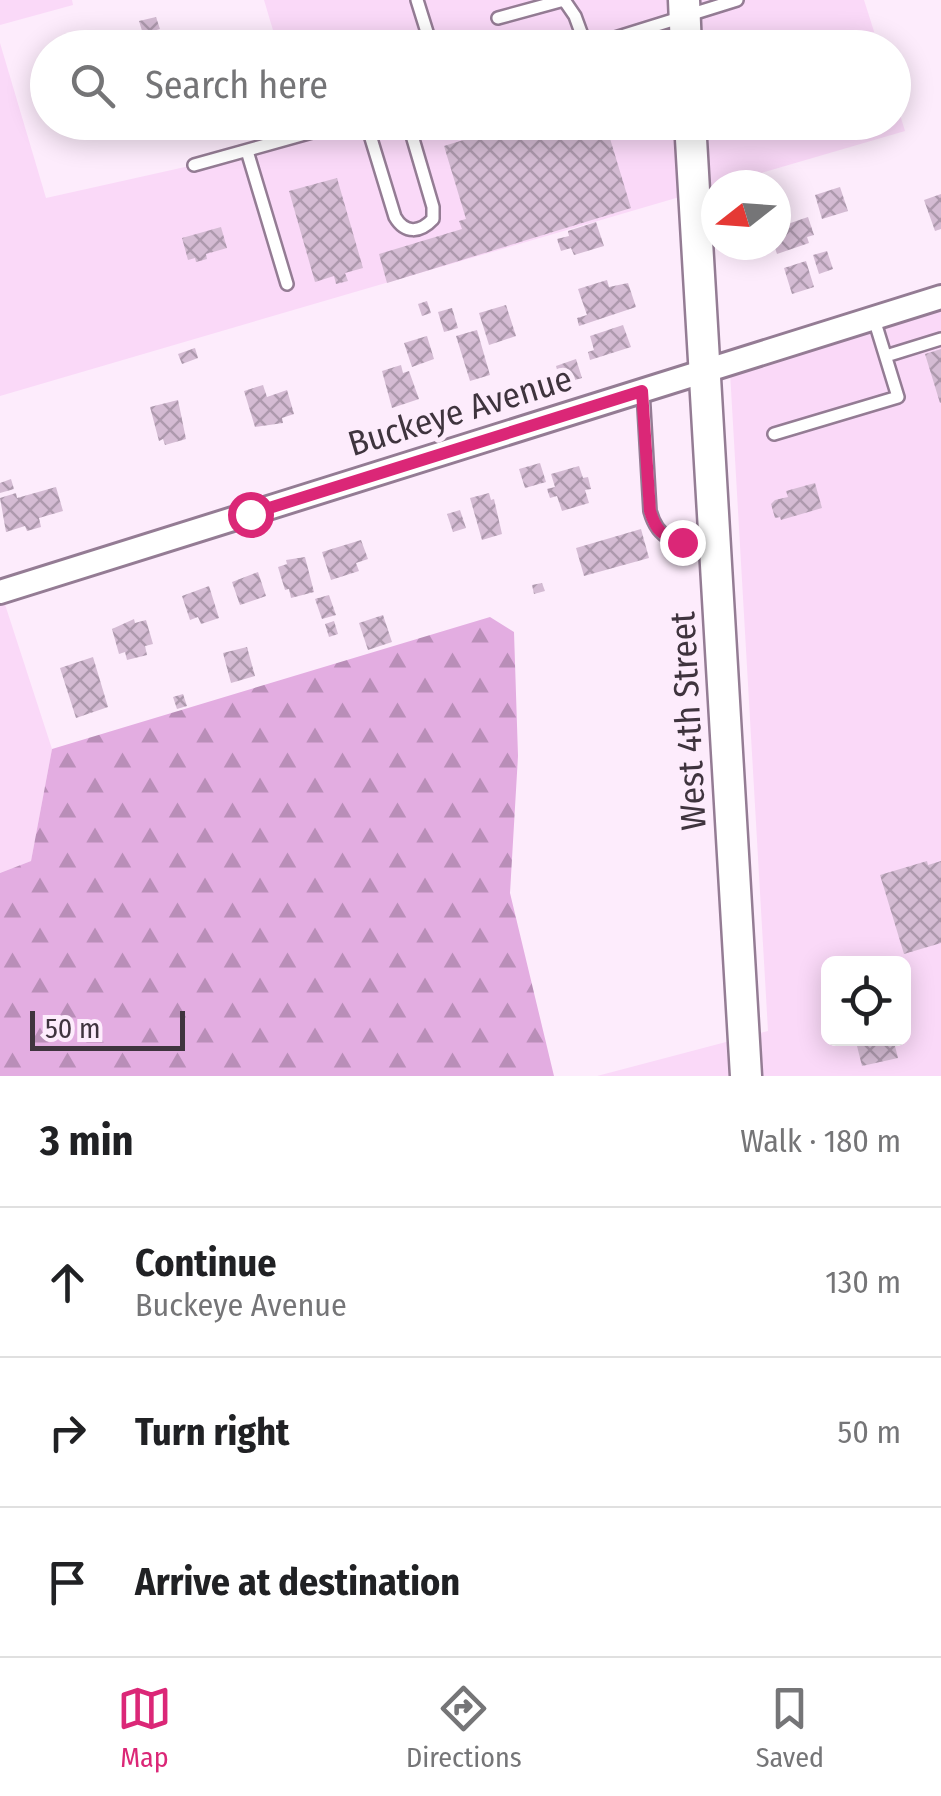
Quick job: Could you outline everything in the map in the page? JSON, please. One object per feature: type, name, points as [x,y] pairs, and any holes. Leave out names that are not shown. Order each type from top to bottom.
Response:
[{"type":"main road","name":"West 4th Street","points":[[691,140],[746,1076]]},
{"type":"street","name":"Buckeye Avenue","points":[[0,592],[941,298]]},
{"type":"lane","points":[[417,0],[426,30]]},
{"type":"lane","points":[[498,18],[564,0],[576,16],[580,30]]},
{"type":"lane","points":[[628,30],[684,8],[738,0]]},
{"type":"lane","points":[[194,166],[285,140]]},
{"type":"lane","points":[[371,140],[394,217],[401,227],[419,230],[433,218],[433,206],[413,140]]},
{"type":"lane","points":[[247,151],[287,284]]},
{"type":"lane","points":[[774,434],[898,396],[874,318]]},
{"type":"lane","points":[[886,356],[941,340]]},
{"type":"lane","points":[[642,391],[654,527],[663,536],[682,542],[714,542]]},
{"type":"shaded area","points":[[0,0],[72,0],[73,5],[0,25]]},
{"type":"shaded area","points":[[264,0],[864,0],[874,30],[273,30]]},
{"type":"shaded area","points":[[0,43],[46,198],[286,140],[874,140],[772,170],[701,170],[701,191],[0,396]]},
{"type":"shaded area","points":[[941,308],[941,1076],[597,1076],[768,1031],[730,372]]},
{"type":"shaded area","points":[[0,589],[52,749],[31,861],[0,873]]},
{"type":"green space","points":[[490,617],[514,632],[518,756],[510,893],[554,1076],[0,1076],[0,873],[31,861],[52,749]]},
{"type":"building","points":[[156,17],[160,29],[142,30],[139,21]]},
{"type":"building","points":[[463,140],[610,140],[631,208],[387,283],[379,254],[462,229],[459,221],[466,219],[444,146]]},
{"type":"building","points":[[337,178],[363,268],[345,273],[348,281],[336,284],[334,276],[315,282],[289,191]]},
{"type":"building","points":[[840,187],[848,211],[822,219],[815,195]]},
{"type":"building","points":[[941,194],[941,229],[935,231],[924,200]]},
{"type":"building","points":[[808,217],[814,235],[807,237],[809,243],[791,249],[791,223]]},
{"type":"building","points":[[596,222],[604,246],[574,255],[571,248],[561,251],[557,239]]},
{"type":"building","points":[[221,227],[227,248],[206,254],[207,259],[188,260],[182,238]]},
{"type":"building","points":[[827,251],[833,269],[819,274],[813,255]]},
{"type":"building","points":[[806,261],[814,287],[792,294],[784,268]]},
{"type":"building","points":[[607,280],[609,287],[628,283],[636,307],[579,326],[577,318],[587,315],[578,289]]},
{"type":"building","points":[[427,301],[431,313],[422,316],[418,304]]},
{"type":"building","points":[[506,305],[516,336],[489,345],[479,313]]},
{"type":"building","points":[[452,308],[458,328],[444,332],[438,312]]},
{"type":"building","points":[[623,325],[631,347],[590,360],[588,352],[594,350],[590,336]]},
{"type":"building","points":[[477,330],[490,375],[470,381],[456,336]]},
{"type":"building","points":[[427,336],[434,359],[412,367],[404,343]]},
{"type":"building","points":[[195,348],[198,358],[182,364],[178,354]]},
{"type":"building","points":[[941,349],[941,403],[940,403],[925,354]]},
{"type":"building","points":[[576,359],[582,378],[561,384],[556,366]]},
{"type":"building","points":[[401,365],[403,373],[409,371],[419,399],[392,408],[382,371]]},
{"type":"building","points":[[263,385],[267,397],[287,390],[294,414],[282,418],[283,423],[255,427],[244,391]]},
{"type":"building","points":[[178,400],[186,439],[165,445],[163,439],[159,441],[150,407]]},
{"type":"building","points":[[540,463],[546,482],[525,488],[519,469]]},
{"type":"building","points":[[579,466],[583,478],[588,477],[591,489],[585,490],[589,503],[562,511],[557,496],[550,498],[547,489],[555,487],[551,474]]},
{"type":"building","points":[[11,479],[14,489],[0,493],[0,483]]},
{"type":"building","points":[[815,483],[822,508],[781,520],[775,518],[771,504],[775,500],[788,497],[786,491]]},
{"type":"building","points":[[56,487],[63,511],[39,518],[41,527],[27,531],[25,526],[6,532],[0,498],[16,493],[17,498]]},
{"type":"building","points":[[489,493],[502,534],[482,540],[470,498]]},
{"type":"building","points":[[460,510],[466,528],[453,532],[447,514]]},
{"type":"building","points":[[641,529],[649,558],[584,576],[576,548]]},
{"type":"building","points":[[361,540],[368,559],[356,563],[359,571],[331,580],[322,552]]},
{"type":"building","points":[[305,557],[314,592],[291,598],[278,567],[287,564],[286,560]]},
{"type":"building","points":[[258,572],[266,596],[240,605],[232,582]]},
{"type":"building","points":[[542,583],[545,591],[534,594],[532,585]]},
{"type":"building","points":[[209,586],[219,618],[201,624],[198,617],[190,620],[182,596]]},
{"type":"building","points":[[329,595],[336,615],[322,619],[315,599]]},
{"type":"building","points":[[383,615],[392,642],[368,650],[359,623]]},
{"type":"building","points":[[134,619],[135,623],[146,620],[153,644],[145,646],[147,655],[127,660],[125,652],[119,654],[112,629]]},
{"type":"building","points":[[334,621],[338,634],[329,637],[325,624]]},
{"type":"building","points":[[247,647],[255,676],[231,683],[223,653]]},
{"type":"building","points":[[93,657],[108,707],[76,718],[60,668]]},
{"type":"building","points":[[183,694],[187,706],[177,709],[173,697]]},
{"type":"building","points":[[927,861],[928,865],[941,861],[941,943],[904,954],[880,875]]},
{"type":"building","points":[[857,1046],[895,1046],[898,1058],[862,1066]]},
{"type":"route","points":[[250,514],[642,391],[654,527],[663,536],[682,542]]}]
